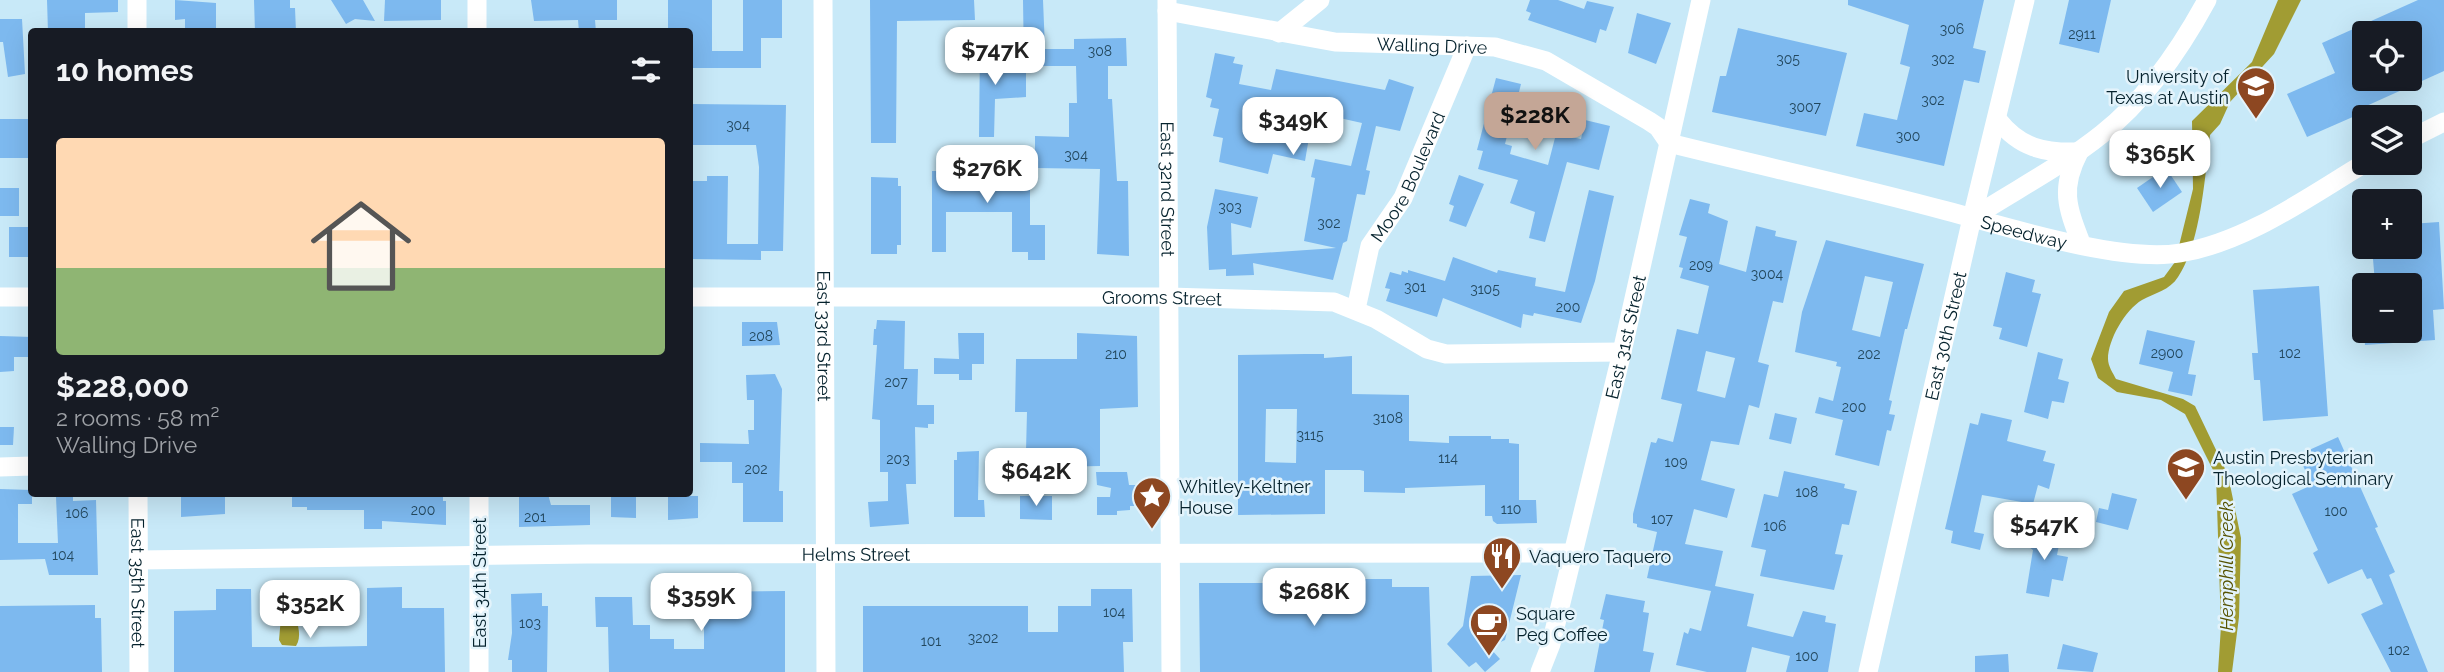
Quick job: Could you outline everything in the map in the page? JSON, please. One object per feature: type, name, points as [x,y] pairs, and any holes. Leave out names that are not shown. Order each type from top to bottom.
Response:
[{"type":"street","points":[[136,0],[137,28]]},
{"type":"street","points":[[477,0],[477,28]]},
{"type":"street","name":"East 33rd Street","points":[[823,0],[826,672]]},
{"type":"street","points":[[1279,33],[1320,0]]},
{"type":"street","name":"East 31st Street","points":[[1541,672],[1551,644],[1622,352],[1701,0]]},
{"type":"street","name":"East 30th Street","points":[[1868,672],[2025,0]]},
{"type":"street","points":[[1972,218],[2079,152],[2105,132],[2139,98],[2207,0]]},
{"type":"street","name":"Walling Drive","points":[[1167,6],[1279,33],[1335,42],[1495,47],[1546,61],[1658,127],[1669,143]]},
{"type":"street","name":"East 32nd Street","points":[[1167,6],[1171,672]]},
{"type":"street","name":"Moore Boulevard","points":[[1356,309],[1370,246],[1403,198],[1467,46]]},
{"type":"street","points":[[1997,120],[2009,134],[2027,146],[2049,153],[2079,152]]},
{"type":"street","points":[[2422,133],[2444,122]]},
{"type":"street","name":"Speedway","points":[[1669,143],[1972,218],[2145,255],[2200,249],[2269,220],[2352,171]]},
{"type":"street","points":[[2079,152],[2069,172],[2067,205],[2081,243]]},
{"type":"street","points":[[0,297],[28,297]]},
{"type":"street","name":"Grooms Street","points":[[693,297],[1169,297],[1334,302],[1356,309],[1427,349],[1446,354],[1622,352]]},
{"type":"street","points":[[0,467],[28,466]]},
{"type":"street","name":"East 35th Street","points":[[138,497],[139,672]]},
{"type":"street","name":"East 34th Street","points":[[479,497],[479,672]]},
{"type":"street","name":"Helms Street","points":[[138,560],[824,554],[1573,553]]},
{"type":"water","name":"Hemphill Creek","points":[[2278,0],[2301,0],[2274,54],[2230,102],[2220,124],[2210,135],[2201,208],[2186,263],[2171,285],[2142,300],[2124,318],[2114,335],[2108,359],[2116,379],[2183,399],[2195,406],[2228,475],[2241,538],[2239,617],[2232,672],[2218,672],[2221,626],[2216,476],[2185,414],[2161,400],[2117,392],[2098,378],[2091,359],[2109,312],[2124,291],[2164,277],[2175,262],[2193,189],[2192,121],[2252,62]]},
{"type":"water","points":[[288,611],[295,615],[298,627],[299,639],[296,646],[282,645],[279,640],[281,617]]},
{"type":"building","points":[[47,0],[118,0],[118,12],[85,13],[85,28],[48,28]]},
{"type":"building","points":[[175,0],[216,3],[216,28],[185,28],[185,19],[175,20]]},
{"type":"building","points":[[254,0],[290,0],[290,8],[295,8],[296,28],[255,28]]},
{"type":"building","points":[[331,0],[363,0],[375,21],[355,19],[346,24]]},
{"type":"building","points":[[385,0],[441,0],[441,20],[384,21]]},
{"type":"building","points":[[531,0],[617,0],[617,20],[595,20],[596,28],[579,28],[578,20],[534,21]]},
{"type":"building","points":[[668,0],[712,0],[712,51],[743,51],[743,0],[782,0],[782,38],[761,38],[761,68],[693,68],[693,28],[668,28]]},
{"type":"building","points":[[870,0],[974,0],[975,20],[897,21],[896,143],[871,143]]},
{"type":"building","points":[[1023,0],[1043,0],[1045,49],[1074,49],[1074,39],[1126,38],[1127,66],[1108,66],[1108,99],[1112,99],[1117,181],[1128,181],[1129,256],[1097,254],[1100,169],[1035,168],[1035,136],[1069,137],[1069,103],[1077,103],[1076,66],[1024,66]]},
{"type":"building","points":[[1530,0],[1558,0],[1584,9],[1587,1],[1614,7],[1606,31],[1600,29],[1596,43],[1528,20],[1531,13],[1526,11]]},
{"type":"building","points":[[1848,0],[1984,0],[1973,48],[1986,51],[1979,83],[1964,80],[1944,166],[1856,146],[1864,113],[1897,120],[1910,67],[1900,64],[1909,25],[1848,5]]},
{"type":"building","points":[[2069,0],[2111,0],[2099,53],[2059,44]]},
{"type":"building","points":[[2418,0],[2444,0],[2444,71],[2422,81],[2422,21],[2371,21]]},
{"type":"building","points":[[1637,13],[1671,23],[1656,64],[1628,53]]},
{"type":"building","points":[[0,19],[22,19],[25,74],[8,77],[3,42],[0,42]]},
{"type":"building","points":[[1738,28],[1847,53],[1826,136],[1712,112],[1720,76],[1726,76]]},
{"type":"building","points":[[995,30],[995,73],[1026,73],[1026,97],[995,99],[994,137],[979,137],[980,45]]},
{"type":"building","points":[[2352,30],[2352,91],[2400,91],[2369,105],[2352,105],[2352,117],[2307,137],[2287,94],[2335,73],[2322,43]]},
{"type":"building","points":[[1215,53],[1235,57],[1233,63],[1243,65],[1239,84],[1271,90],[1276,69],[1385,90],[1389,79],[1414,87],[1400,131],[1376,126],[1366,170],[1370,171],[1365,195],[1357,194],[1347,241],[1343,243],[1333,280],[1253,263],[1254,275],[1226,276],[1226,269],[1209,270],[1207,227],[1215,189],[1258,197],[1251,228],[1231,223],[1232,255],[1336,248],[1304,241],[1315,178],[1311,177],[1315,159],[1351,166],[1362,123],[1335,117],[1333,124],[1312,120],[1305,161],[1273,154],[1268,174],[1219,162],[1223,138],[1213,136],[1219,109],[1210,107],[1212,99],[1206,97]]},
{"type":"building","points":[[1496,78],[1521,84],[1519,92],[1560,104],[1553,128],[1512,116],[1505,144],[1512,146],[1510,154],[1548,165],[1556,134],[1581,139],[1585,120],[1610,126],[1599,170],[1567,162],[1545,242],[1529,238],[1535,212],[1510,203],[1518,180],[1478,169],[1483,151],[1477,150]]},
{"type":"building","points":[[693,104],[786,105],[783,251],[761,251],[761,260],[693,259],[693,181],[707,181],[707,176],[728,176],[727,244],[758,244],[759,167],[756,145],[693,145]]},
{"type":"building","points":[[0,119],[28,119],[28,158],[0,158]]},
{"type":"building","points":[[2166,168],[2182,192],[2153,212],[2137,188]]},
{"type":"building","points":[[932,171],[1030,172],[1030,225],[1045,225],[1045,260],[1028,260],[1028,252],[1012,252],[1012,212],[946,212],[946,252],[932,252]]},
{"type":"building","points":[[1459,175],[1484,184],[1466,227],[1449,221],[1454,206],[1449,204]]},
{"type":"building","points":[[871,177],[898,178],[898,186],[901,186],[901,245],[897,245],[897,254],[871,254]]},
{"type":"building","points":[[0,188],[19,188],[19,216],[0,216]]},
{"type":"building","points":[[1589,190],[1614,196],[1595,281],[1581,323],[1534,313],[1533,316],[1523,314],[1521,328],[1443,298],[1437,317],[1386,301],[1390,289],[1385,288],[1390,272],[1401,275],[1402,271],[1408,273],[1408,270],[1445,281],[1453,257],[1497,273],[1498,270],[1536,278],[1535,286],[1565,292]]},
{"type":"building","points":[[1690,199],[1710,204],[1708,213],[1728,221],[1719,264],[1746,272],[1756,226],[1776,231],[1775,236],[1797,241],[1783,303],[1773,301],[1758,362],[1769,365],[1759,408],[1749,405],[1739,445],[1711,441],[1701,480],[1735,489],[1727,518],[1694,509],[1685,544],[1723,551],[1715,586],[1754,594],[1747,626],[1793,637],[1803,611],[1826,616],[1825,622],[1836,624],[1828,672],[1786,672],[1790,656],[1752,647],[1746,672],[1707,672],[1676,665],[1684,632],[1688,634],[1690,628],[1701,631],[1711,591],[1647,578],[1657,532],[1637,527],[1637,524],[1633,523],[1633,514],[1651,442],[1656,443],[1658,438],[1673,442],[1682,404],[1661,399],[1677,329],[1698,334],[1709,286],[1680,278],[1683,268],[1679,267],[1687,237],[1679,235]],"holes":[[[1706,351],[1735,358],[1725,398],[1697,391]]]},
{"type":"building","points":[[2439,222],[2444,309],[2433,310],[2435,340],[2422,341],[2422,273],[2374,273],[2373,259],[2422,259],[2422,223]]},
{"type":"building","points":[[9,227],[28,227],[28,257],[9,257]]},
{"type":"building","points":[[1826,240],[1924,264],[1905,329],[1889,400],[1892,401],[1889,414],[1895,415],[1891,431],[1887,430],[1879,466],[1835,455],[1843,420],[1815,413],[1819,397],[1833,401],[1841,367],[1836,366],[1837,362],[1795,352],[1802,312]],"holes":[[[1865,276],[1893,282],[1880,337],[1852,330]]]},
{"type":"building","points":[[2006,272],[2035,280],[2032,292],[2041,294],[2027,347],[1999,339],[2002,328],[1993,326]]},
{"type":"building","points":[[2319,286],[2328,416],[2263,421],[2260,380],[2254,380],[2252,353],[2258,353],[2253,290]]},
{"type":"building","points":[[877,320],[905,321],[904,369],[918,369],[917,405],[934,405],[934,424],[928,424],[928,428],[915,427],[916,484],[906,484],[909,524],[870,527],[868,502],[888,501],[888,472],[880,472],[880,420],[872,419],[877,345],[873,345]]},
{"type":"building","points":[[742,322],[777,322],[780,345],[742,346]]},
{"type":"building","points":[[2147,330],[2195,341],[2188,374],[2196,375],[2192,396],[2168,391],[2173,372],[2139,364]]},
{"type":"building","points":[[958,333],[984,333],[984,364],[972,364],[972,380],[959,380],[959,374],[934,374],[934,358],[959,359]]},
{"type":"building","points":[[1077,333],[1137,336],[1138,407],[1100,409],[1100,466],[1053,467],[1053,476],[1030,471],[1030,451],[1026,451],[1027,412],[1015,412],[1016,359],[1077,359]]},
{"type":"building","points":[[0,336],[28,337],[28,357],[14,357],[14,371],[0,372]]},
{"type":"building","points":[[2038,352],[2063,359],[2058,379],[2069,382],[2064,403],[2052,401],[2048,419],[2024,412]]},
{"type":"building","points":[[1324,354],[1324,358],[1352,356],[1352,394],[1409,395],[1409,441],[1449,443],[1449,436],[1491,436],[1491,439],[1509,439],[1509,443],[1519,444],[1519,500],[1536,500],[1537,523],[1497,524],[1492,516],[1485,516],[1485,485],[1405,488],[1405,493],[1364,492],[1364,471],[1360,470],[1325,470],[1325,514],[1238,515],[1238,355]],"holes":[[[1266,409],[1297,409],[1296,463],[1265,462]]]},
{"type":"building","points":[[775,374],[782,389],[779,491],[783,491],[783,522],[743,522],[743,483],[732,483],[732,462],[700,462],[700,443],[749,444],[748,430],[754,430],[754,400],[747,400],[746,375]]},
{"type":"building","points":[[1775,413],[1797,418],[1791,444],[1769,439]]},
{"type":"building","points":[[1981,413],[2012,420],[2007,441],[2046,451],[2043,461],[2055,464],[2049,489],[2038,485],[2033,504],[1982,495],[1974,532],[1984,534],[1980,550],[1951,543],[1953,531],[1945,529],[1970,423],[1978,425]]},
{"type":"building","points":[[0,427],[14,427],[13,445],[0,445]]},
{"type":"building","points":[[2338,437],[2378,527],[2375,528],[2395,572],[2389,575],[2428,672],[2391,672],[2361,614],[2383,604],[2371,578],[2367,579],[2362,569],[2328,584],[2313,553],[2318,550],[2292,494],[2312,485],[2298,455]]},
{"type":"building","points":[[979,451],[978,500],[984,500],[985,517],[954,517],[954,460],[957,460],[957,452]]},
{"type":"building","points":[[1784,471],[1845,484],[1844,488],[1857,491],[1849,525],[1842,524],[1835,554],[1843,555],[1834,590],[1760,576],[1766,550],[1751,547],[1764,494],[1778,497]]},
{"type":"building","points":[[1096,472],[1127,472],[1129,485],[1138,485],[1138,506],[1117,511],[1117,515],[1097,515],[1097,497],[1110,497],[1111,488],[1097,485]]},
{"type":"building","points":[[0,489],[28,490],[28,497],[32,497],[32,504],[18,504],[18,543],[58,543],[56,497],[73,497],[73,501],[96,500],[98,575],[49,575],[45,559],[0,560]]},
{"type":"building","points":[[2112,493],[2137,499],[2128,530],[2096,522],[2099,508],[2108,510]]},
{"type":"building","points":[[698,496],[698,518],[668,520],[668,497]]},
{"type":"building","points":[[1020,496],[1052,496],[1052,520],[1020,519]]},
{"type":"building","points":[[181,497],[225,497],[225,514],[181,517]]},
{"type":"building","points":[[292,497],[443,497],[443,501],[446,501],[446,525],[382,521],[382,529],[364,529],[364,510],[307,510],[307,507],[292,507]]},
{"type":"building","points":[[519,497],[549,497],[551,505],[590,505],[590,525],[519,527]]},
{"type":"building","points":[[611,497],[636,497],[636,518],[611,517]]},
{"type":"building","points":[[2028,529],[2061,535],[2057,555],[2068,557],[2063,581],[2052,579],[2049,597],[2026,593],[2033,550],[2025,544]]},
{"type":"building","points":[[1521,575],[1505,640],[1489,647],[1500,659],[1485,672],[1476,662],[1469,667],[1447,644],[1463,626],[1471,576]]},
{"type":"building","points":[[1353,579],[1392,579],[1392,587],[1429,587],[1432,672],[1200,672],[1199,583],[1309,583],[1309,589],[1353,590]]},
{"type":"building","points":[[666,581],[682,581],[682,588],[692,588],[692,592],[785,591],[785,672],[609,672],[608,627],[596,627],[595,597],[632,597],[633,625],[650,625],[650,639],[674,639],[674,649],[704,649],[704,610],[662,610]]},
{"type":"building","points":[[402,587],[402,608],[444,608],[445,672],[174,672],[174,611],[216,610],[216,589],[251,589],[252,647],[315,647],[367,646],[367,588]]},
{"type":"building","points":[[1091,589],[1132,589],[1133,642],[1123,642],[1124,672],[863,672],[863,606],[1028,606],[1028,632],[1058,632],[1058,606],[1091,606]]},
{"type":"building","points":[[542,593],[542,606],[548,606],[547,672],[512,672],[512,660],[508,660],[512,633],[511,594]]},
{"type":"building","points":[[1606,594],[1645,601],[1643,612],[1649,613],[1643,651],[1654,653],[1650,672],[1594,672],[1604,620],[1600,619]]},
{"type":"building","points":[[95,605],[95,618],[101,618],[102,672],[0,672],[0,606]]},
{"type":"building","points":[[2063,644],[2098,653],[2093,672],[2057,669]]},
{"type":"building","points":[[2008,654],[2009,672],[1975,672],[1975,656]]},
{"type":"place","name":"University of Texas at Austin","points":[[2256,120]]},
{"type":"place","name":"Austin Presbyterian Theological Seminary","points":[[2186,501]]},
{"type":"place","name":"Whitley-Keltner House","points":[[1152,530]]},
{"type":"place","name":"Vaquero Taquero","points":[[1502,590]]},
{"type":"place","name":"Square Peg Coffee","points":[[1489,657]]}]
